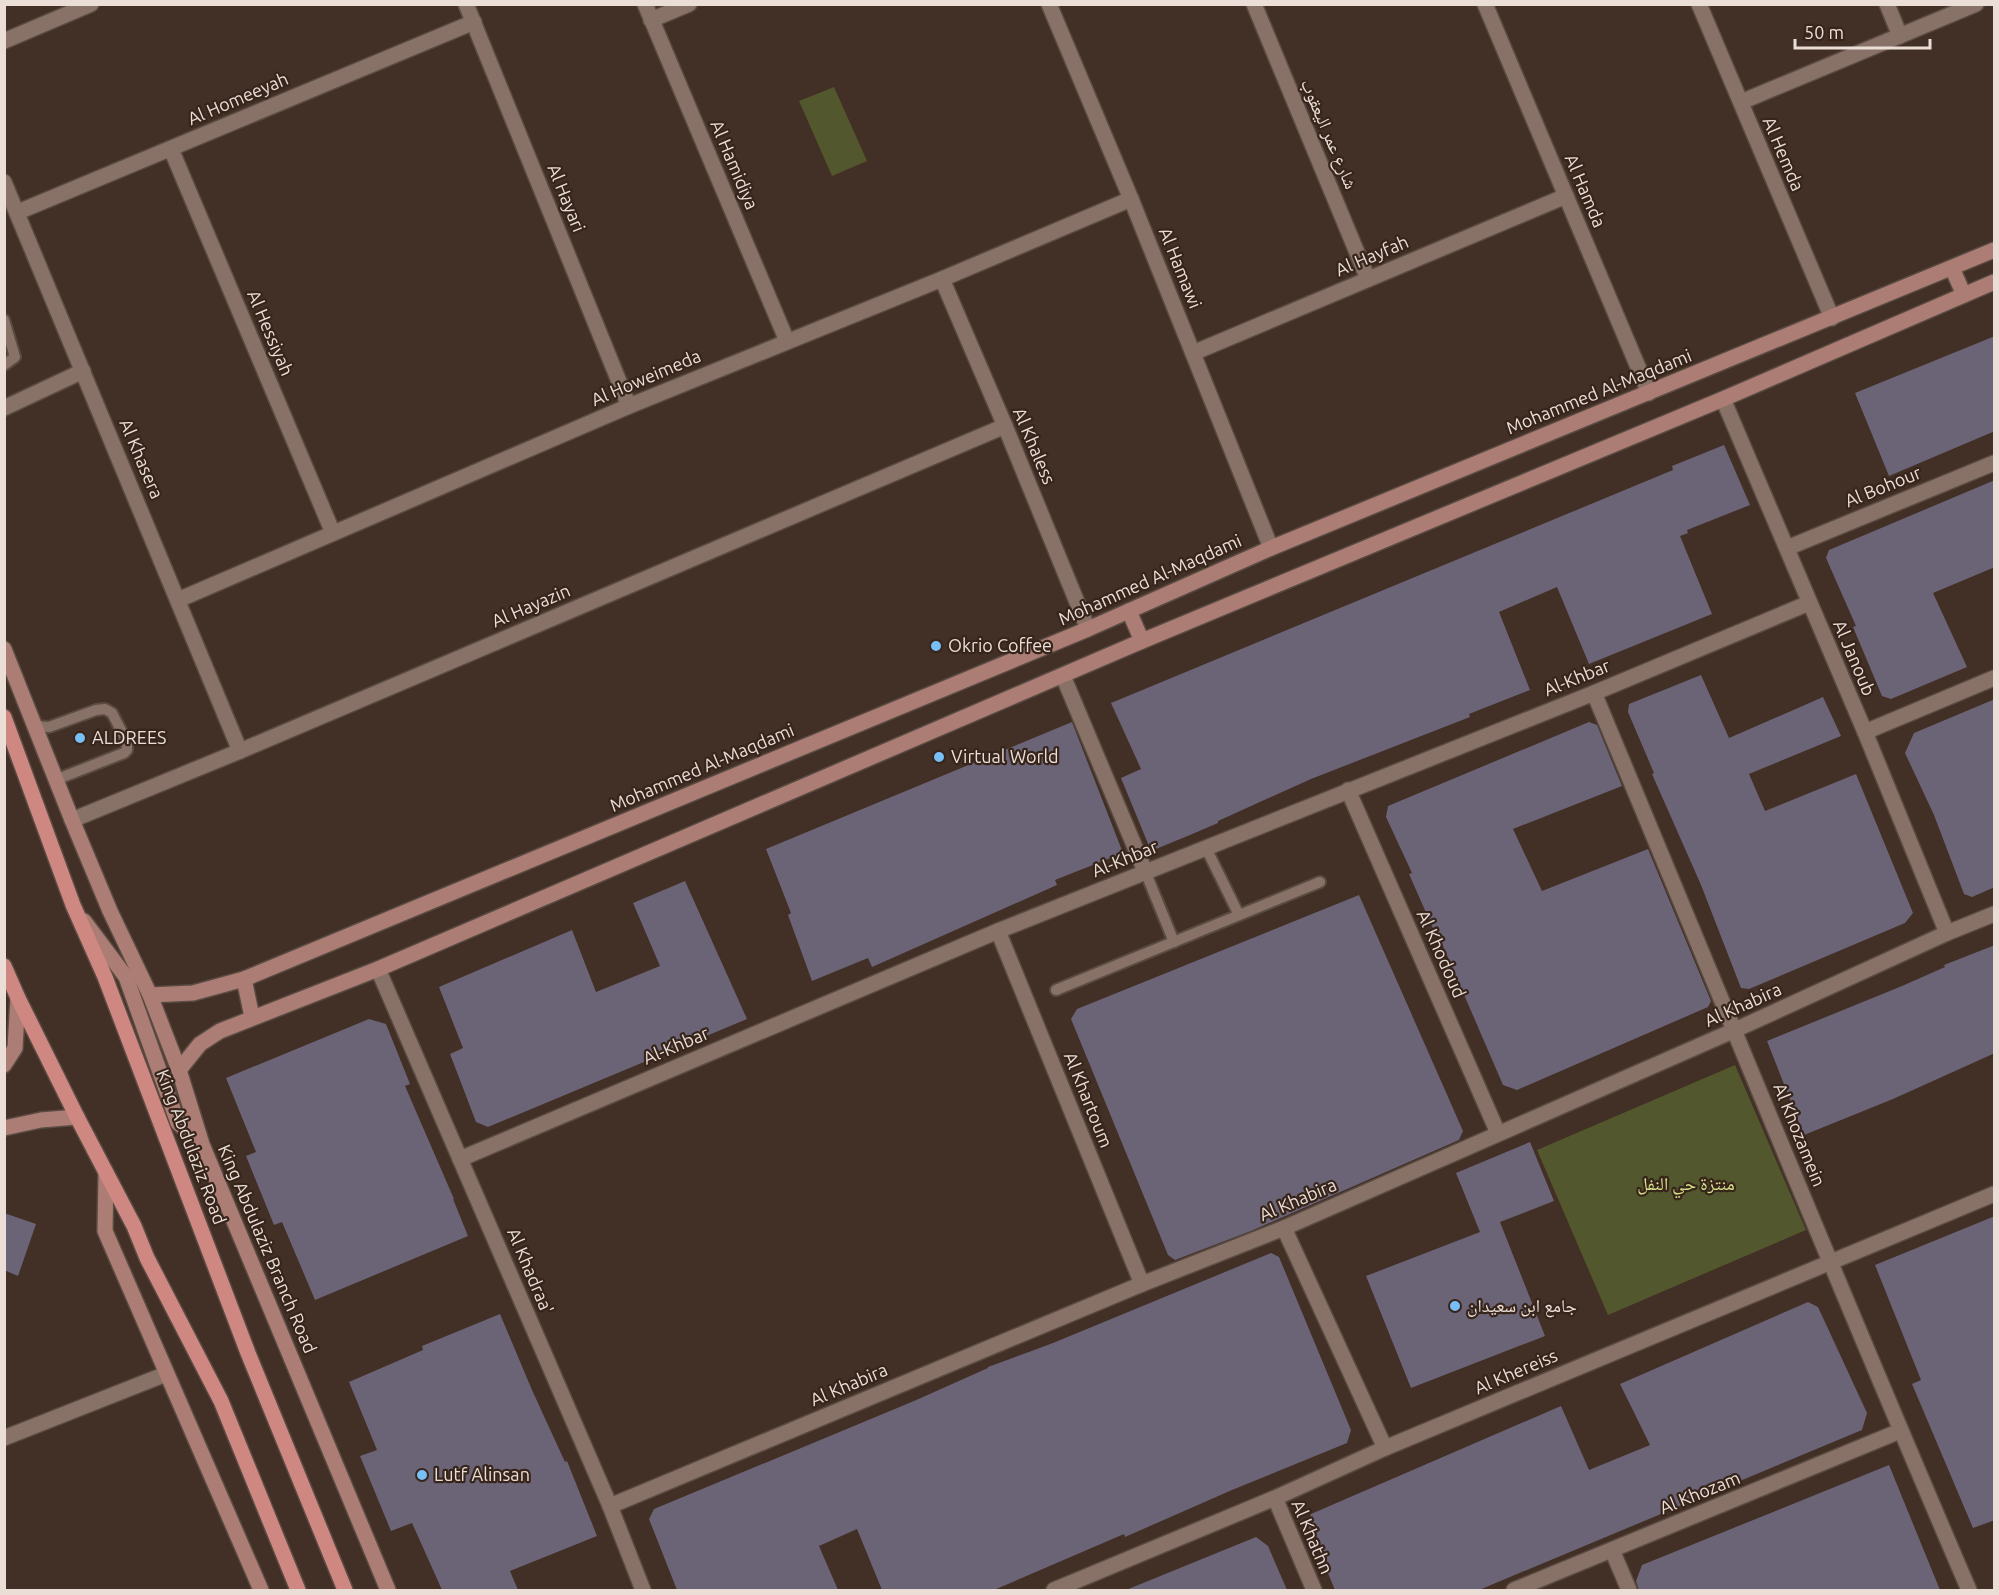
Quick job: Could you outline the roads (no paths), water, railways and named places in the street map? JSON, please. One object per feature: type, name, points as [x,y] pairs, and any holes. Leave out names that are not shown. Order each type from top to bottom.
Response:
[{"type":"main road","name":"King Abdulaziz Road","points":[[4,717],[73,905],[105,977],[248,1353],[345,1590]]},
{"type":"main road","points":[[4,966],[77,1117],[221,1401],[298,1590]]},
{"type":"street","points":[[4,41],[91,4]]},
{"type":"street","name":"Al Hayari","points":[[466,4],[629,406]]},
{"type":"street","name":"Al Hamidiya","points":[[645,4],[788,341]]},
{"type":"street","points":[[651,20],[689,4]]},
{"type":"street","name":"Al Hamawi","points":[[1049,4],[1131,200],[1271,548]]},
{"type":"street","name":"شارع عمر اليعقوب","points":[[1254,4],[1368,279]]},
{"type":"street","name":"Al Hamda","points":[[1485,4],[1649,393]]},
{"type":"street","name":"Al Hemda","points":[[1699,4],[1832,318]]},
{"type":"street","points":[[1887,4],[1900,36]]},
{"type":"street","points":[[1741,102],[1976,4]]},
{"type":"street","name":"Al Homeeyah","points":[[18,212],[474,22]]},
{"type":"street","name":"Al Hessiyah","points":[[171,148],[333,533]]},
{"type":"street","name":"Al Khasera","points":[[4,182],[240,751]]},
{"type":"street","name":"Al Hayfah","points":[[1193,353],[1566,196]]},
{"type":"street","name":"Al Howeimeda","points":[[178,600],[629,406],[1131,200]]},
{"type":"street","name":"Mohammed Al-Maqdami","points":[[150,995],[193,993],[244,979],[1088,629],[1271,548],[1995,250]]},
{"type":"street","points":[[1952,268],[1964,295]]},
{"type":"street","name":"Al Khaless","points":[[942,279],[1088,629]]},
{"type":"street","points":[[179,1070],[200,1044],[220,1031],[252,1017],[378,969],[1142,641],[1723,399],[1995,282]]},
{"type":"street","points":[[4,408],[83,371]]},
{"type":"street","name":"Al Janoub","points":[[1723,399],[1865,732],[1947,933]]},
{"type":"street","name":"Al Hayazin","points":[[72,820],[1005,426]]},
{"type":"street","name":"Al Bohour","points":[[1787,548],[1995,463]]},
{"type":"street","name":"Al-Khbar","points":[[460,1159],[998,931],[1594,693],[1809,603]]},
{"type":"street","points":[[1129,611],[1142,641]]},
{"type":"street","points":[[4,649],[55,780],[110,911],[150,995],[179,1070],[201,1142]]},
{"type":"street","points":[[1063,676],[1145,871]]},
{"type":"street","points":[[1865,732],[1995,678]]},
{"type":"street","name":"Al Khozamein","points":[[1594,693],[1900,1431],[1969,1590]]},
{"type":"street","name":"Al Khodoud","points":[[1348,790],[1498,1133]]},
{"type":"street","name":"King Abdulaziz Branch Road","points":[[73,905],[126,976],[178,1124],[201,1142],[388,1590]]},
{"type":"street","name":"Al Khabira","points":[[610,1506],[1142,1284],[1284,1228],[1735,1030],[1947,933],[1995,914]]},
{"type":"street","name":"Al Khartoum","points":[[998,931],[1142,1284]]},
{"type":"street","name":"Al Khadraa'","points":[[378,969],[610,1506],[643,1590]]},
{"type":"street","points":[[244,979],[252,1017]]},
{"type":"street","points":[[4,1065],[15,1048],[18,998]]},
{"type":"street","points":[[4,1128],[41,1120],[77,1117]]},
{"type":"street","points":[[106,1173],[105,1231],[261,1590]]},
{"type":"street","name":"Al Khereiss","points":[[1054,1590],[1275,1498],[1385,1448],[1995,1194]]},
{"type":"street","points":[[1284,1228],[1385,1448]]},
{"type":"street","points":[[4,1437],[166,1374]]},
{"type":"street","name":"Al Khozam","points":[[1514,1590],[1900,1431]]},
{"type":"street","name":"Al Khathn","points":[[1275,1498],[1314,1590]]},
{"type":"street","points":[[1612,1550],[1629,1590]]},
{"type":"lane","points":[[4,320],[15,357],[4,365]]},
{"type":"lane","points":[[34,726],[49,727],[96,710],[105,709],[112,713],[127,742],[127,750],[124,753],[55,780]]},
{"type":"lane","points":[[1206,848],[1239,915]]},
{"type":"lane","points":[[1145,871],[1174,942]]},
{"type":"lane","points":[[1056,990],[1320,882]]},
{"type":"place","name":"Okrio Coffee","points":[[936,646]]},
{"type":"place","name":"ALDREES","points":[[80,738]]},
{"type":"place","name":"Virtual World","points":[[939,757]]},
{"type":"place","name":"جامع ابن سعيدان","points":[[1455,1306]]},
{"type":"place","name":"Lutf Alinsan","points":[[422,1475]]},
{"type":"park label","name":"منتزة حي النفل","points":[[1686,1184]]}]
